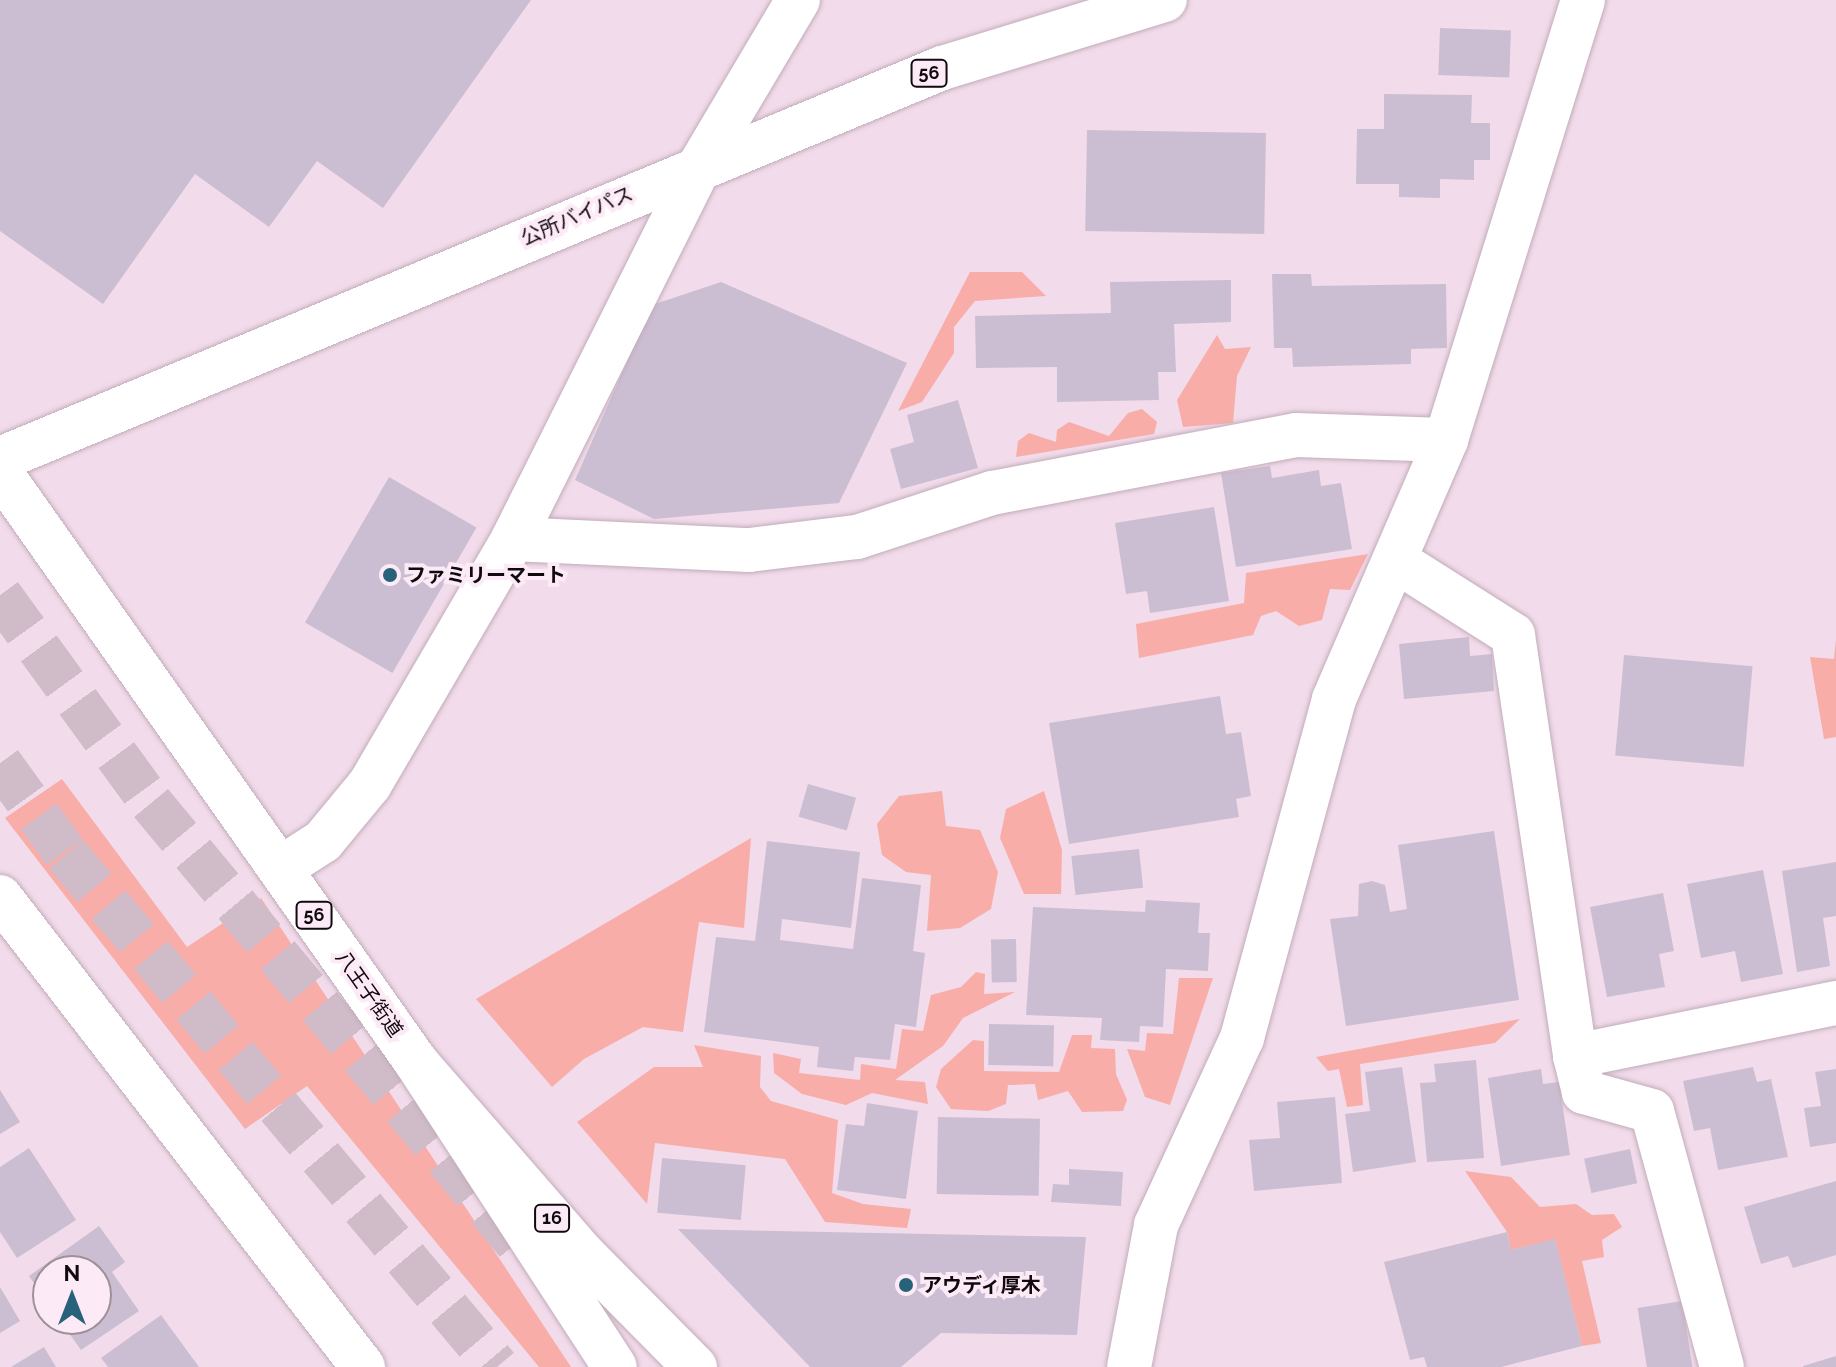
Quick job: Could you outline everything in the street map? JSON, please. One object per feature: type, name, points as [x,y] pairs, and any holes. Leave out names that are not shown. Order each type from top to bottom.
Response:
[{"type":"main road","points":[[281,868],[323,841],[370,784],[513,539],[700,165],[798,0]]},
{"type":"main road","name":"公所バイパス","points":[[0,459],[700,165],[942,68],[1165,0]]},
{"type":"main road","points":[[1129,1367],[1156,1225],[1242,1038],[1334,699],[1398,562],[1446,440],[1583,0]]},
{"type":"main road","points":[[513,539],[749,550],[857,537],[992,493],[1296,435],[1446,440]]},
{"type":"main road","name":"八王子街道","points":[[0,472],[416,1062],[615,1367]]},
{"type":"main road","points":[[1398,562],[1513,635],[1575,1056],[1584,1092],[1652,1111],[1722,1367]]},
{"type":"main road","points":[[0,897],[363,1367]]},
{"type":"main road","points":[[1575,1056],[1836,1003]]},
{"type":"main road","name":"16","points":[[416,1062],[584,1255],[695,1367]]},
{"type":"shaded area","points":[[970,272],[1022,272],[1046,296],[975,301],[954,327],[954,353],[922,402],[898,411]]},
{"type":"shaded area","points":[[1217,335],[1225,349],[1251,347],[1237,376],[1233,423],[1183,427],[1177,400]]},
{"type":"shaded area","points":[[1142,409],[1157,422],[1154,434],[1016,457],[1018,441],[1029,433],[1056,442],[1057,430],[1069,422],[1109,436],[1128,413]]},
{"type":"shaded area","points":[[1368,554],[1350,590],[1330,589],[1322,620],[1299,626],[1276,611],[1261,616],[1253,635],[1139,658],[1136,624],[1244,603],[1246,573]]},
{"type":"shaded area","points":[[1836,639],[1836,737],[1824,739],[1810,657],[1834,659]]},
{"type":"shaded area","points":[[62,779],[187,947],[261,898],[571,1367],[539,1367],[307,1086],[245,1129],[5,818]]},
{"type":"shaded area","points":[[942,791],[946,826],[980,830],[998,872],[991,909],[960,928],[927,931],[931,875],[906,872],[882,855],[877,824],[899,796]]},
{"type":"shaded area","points":[[1044,791],[1062,850],[1061,894],[1024,894],[1000,838],[1006,809]]},
{"type":"shaded area","points":[[751,838],[744,928],[699,922],[683,1032],[643,1027],[584,1059],[552,1087],[476,999]]},
{"type":"shaded area","points":[[976,972],[985,974],[984,994],[1015,992],[963,1018],[943,1046],[895,1080],[925,1082],[928,1104],[872,1093],[846,1105],[802,1094],[774,1073],[773,1053],[801,1059],[799,1073],[860,1080],[861,1064],[896,1069],[902,1029],[923,1031],[931,995],[961,987]]},
{"type":"shaded area","points":[[1179,978],[1213,978],[1170,1105],[1145,1097],[1127,1049],[1145,1051],[1147,1033],[1173,1034]]},
{"type":"shaded area","points":[[1520,1019],[1495,1043],[1360,1064],[1363,1105],[1347,1107],[1339,1069],[1328,1071],[1316,1057]]},
{"type":"shaded area","points":[[1072,1035],[1092,1035],[1091,1048],[1115,1049],[1116,1074],[1127,1100],[1123,1111],[1082,1112],[1068,1091],[1038,1100],[1035,1084],[1008,1085],[1006,1104],[988,1111],[951,1109],[936,1087],[941,1069],[973,1040],[984,1041],[984,1071],[1059,1072]]},
{"type":"shaded area","points":[[694,1045],[761,1056],[760,1087],[771,1101],[838,1120],[832,1193],[863,1204],[911,1209],[907,1228],[825,1222],[785,1159],[655,1143],[647,1204],[577,1122],[654,1067],[703,1067]]},
{"type":"shaded area","points":[[1465,1171],[1511,1177],[1540,1207],[1576,1204],[1592,1215],[1614,1214],[1622,1227],[1602,1240],[1604,1257],[1582,1261],[1601,1343],[1582,1346],[1555,1240],[1511,1250],[1507,1232]]},
{"type":"building","points":[[0,0],[531,0],[383,208],[317,161],[269,227],[195,174],[103,304],[0,231]]},
{"type":"building","points":[[1440,28],[1511,30],[1509,77],[1438,75]]},
{"type":"building","points":[[1384,94],[1472,95],[1471,123],[1490,123],[1490,160],[1474,160],[1474,180],[1440,179],[1440,198],[1399,197],[1399,184],[1356,184],[1357,129],[1384,129]]},
{"type":"building","points":[[1087,130],[1266,133],[1264,234],[1085,231]]},
{"type":"building","points":[[1272,274],[1311,274],[1312,286],[1446,284],[1447,348],[1411,349],[1411,364],[1293,367],[1292,348],[1274,348]]},
{"type":"building","points":[[1231,280],[1231,322],[1174,324],[1176,372],[1158,372],[1159,400],[1057,402],[1057,367],[976,368],[975,316],[1111,313],[1110,282]]},
{"type":"building","points":[[721,282],[907,363],[839,503],[654,519],[575,480],[652,305]]},
{"type":"building","points":[[958,400],[978,468],[901,489],[890,449],[914,442],[907,415]]},
{"type":"building","points":[[1270,466],[1272,478],[1319,470],[1321,486],[1341,483],[1352,549],[1236,567],[1221,473]]},
{"type":"building","name":"ファミリーマート","points":[[389,477],[476,528],[392,673],[305,622]]},
{"type":"building","points":[[1214,507],[1229,601],[1150,613],[1147,591],[1126,594],[1115,523]]},
{"type":"building","points":[[1469,637],[1470,656],[1492,654],[1494,691],[1404,699],[1399,644]]},
{"type":"building","points":[[1624,655],[1753,666],[1744,767],[1615,756]]},
{"type":"building","points":[[1220,696],[1226,734],[1241,732],[1251,796],[1236,799],[1239,817],[1069,844],[1049,723]]},
{"type":"building","points":[[808,784],[856,798],[847,830],[799,817]]},
{"type":"building","points":[[1494,831],[1519,1000],[1346,1026],[1330,919],[1358,916],[1359,884],[1372,881],[1385,885],[1390,912],[1407,909],[1398,845]]},
{"type":"building","points":[[767,841],[860,852],[851,928],[782,919],[780,940],[853,949],[862,878],[921,885],[913,951],[925,953],[916,1027],[895,1024],[890,1060],[855,1057],[853,1071],[817,1067],[819,1047],[704,1032],[716,937],[755,941]]},
{"type":"building","points":[[1139,849],[1143,888],[1075,895],[1071,856]]},
{"type":"building","points":[[1836,862],[1836,916],[1823,918],[1830,966],[1797,972],[1782,871]]},
{"type":"building","points":[[1763,870],[1783,974],[1741,982],[1735,951],[1701,958],[1687,884]]},
{"type":"building","points":[[1663,893],[1674,951],[1659,954],[1665,987],[1607,997],[1590,907]]},
{"type":"building","points":[[1146,900],[1200,903],[1198,933],[1210,933],[1208,971],[1166,969],[1163,1027],[1140,1026],[1139,1042],[1100,1040],[1102,1018],[1026,1015],[1033,907],[1145,912]]},
{"type":"building","points":[[991,939],[1016,939],[1017,982],[992,982]]},
{"type":"building","points":[[989,1024],[1054,1025],[1053,1066],[988,1065]]},
{"type":"building","points":[[1476,1060],[1484,1158],[1427,1162],[1420,1083],[1436,1082],[1434,1064]]},
{"type":"building","points":[[1402,1067],[1416,1162],[1353,1172],[1345,1114],[1370,1111],[1365,1072]]},
{"type":"building","points":[[1753,1067],[1757,1082],[1771,1079],[1788,1157],[1718,1170],[1710,1128],[1694,1131],[1683,1081]]},
{"type":"building","points":[[1541,1069],[1543,1084],[1559,1082],[1570,1155],[1501,1166],[1488,1078]]},
{"type":"building","points":[[1836,1069],[1836,1143],[1810,1147],[1804,1108],[1821,1106],[1815,1072]]},
{"type":"building","points":[[0,1090],[20,1122],[0,1134]]},
{"type":"building","points":[[1335,1097],[1342,1183],[1254,1191],[1249,1140],[1280,1138],[1277,1102]]},
{"type":"building","points":[[867,1103],[918,1111],[906,1199],[837,1190],[846,1124],[864,1126]]},
{"type":"building","points":[[938,1117],[1040,1119],[1039,1196],[937,1194]]},
{"type":"building","points":[[29,1148],[76,1220],[17,1258],[0,1232],[0,1167]]},
{"type":"building","points":[[1630,1149],[1637,1183],[1591,1193],[1584,1159]]},
{"type":"building","points":[[662,1158],[746,1165],[741,1220],[657,1213]]},
{"type":"building","points":[[1069,1169],[1123,1172],[1121,1206],[1051,1202],[1053,1184],[1069,1185]]},
{"type":"building","points":[[1836,1181],[1836,1255],[1793,1268],[1788,1256],[1761,1264],[1744,1207]]},
{"type":"building","points":[[99,1226],[125,1262],[112,1272],[112,1255],[58,1255]]},
{"type":"building","name":"アウディ厚木","points":[[678,1229],[1086,1237],[1077,1335],[941,1333],[901,1367],[810,1367]]},
{"type":"building","points":[[1507,1232],[1511,1250],[1555,1239],[1582,1346],[1501,1367],[1427,1367],[1424,1357],[1410,1360],[1384,1262]]},
{"type":"building","points":[[112,1272],[139,1311],[112,1329]]},
{"type":"building","points":[[0,1287],[20,1321],[0,1333]]},
{"type":"building","points":[[1682,1301],[1692,1367],[1647,1367],[1638,1308]]},
{"type":"building","points":[[161,1315],[199,1367],[108,1367],[101,1358]]},
{"type":"building","points":[[70,1335],[103,1335],[81,1350]]},
{"type":"building","points":[[44,1347],[56,1367],[11,1367]]},
{"type":"building","points":[[1836,1356],[1836,1367],[1803,1367],[1803,1366]]},
{"type":"tunnel","points":[[0,595],[151,803],[527,1255]]},
{"type":"tunnel","points":[[0,763],[66,854],[497,1367]]},
{"type":"place","name":"ファミリーマート","points":[[390,575]]},
{"type":"place","name":"アウディ厚木","points":[[906,1285]]}]
